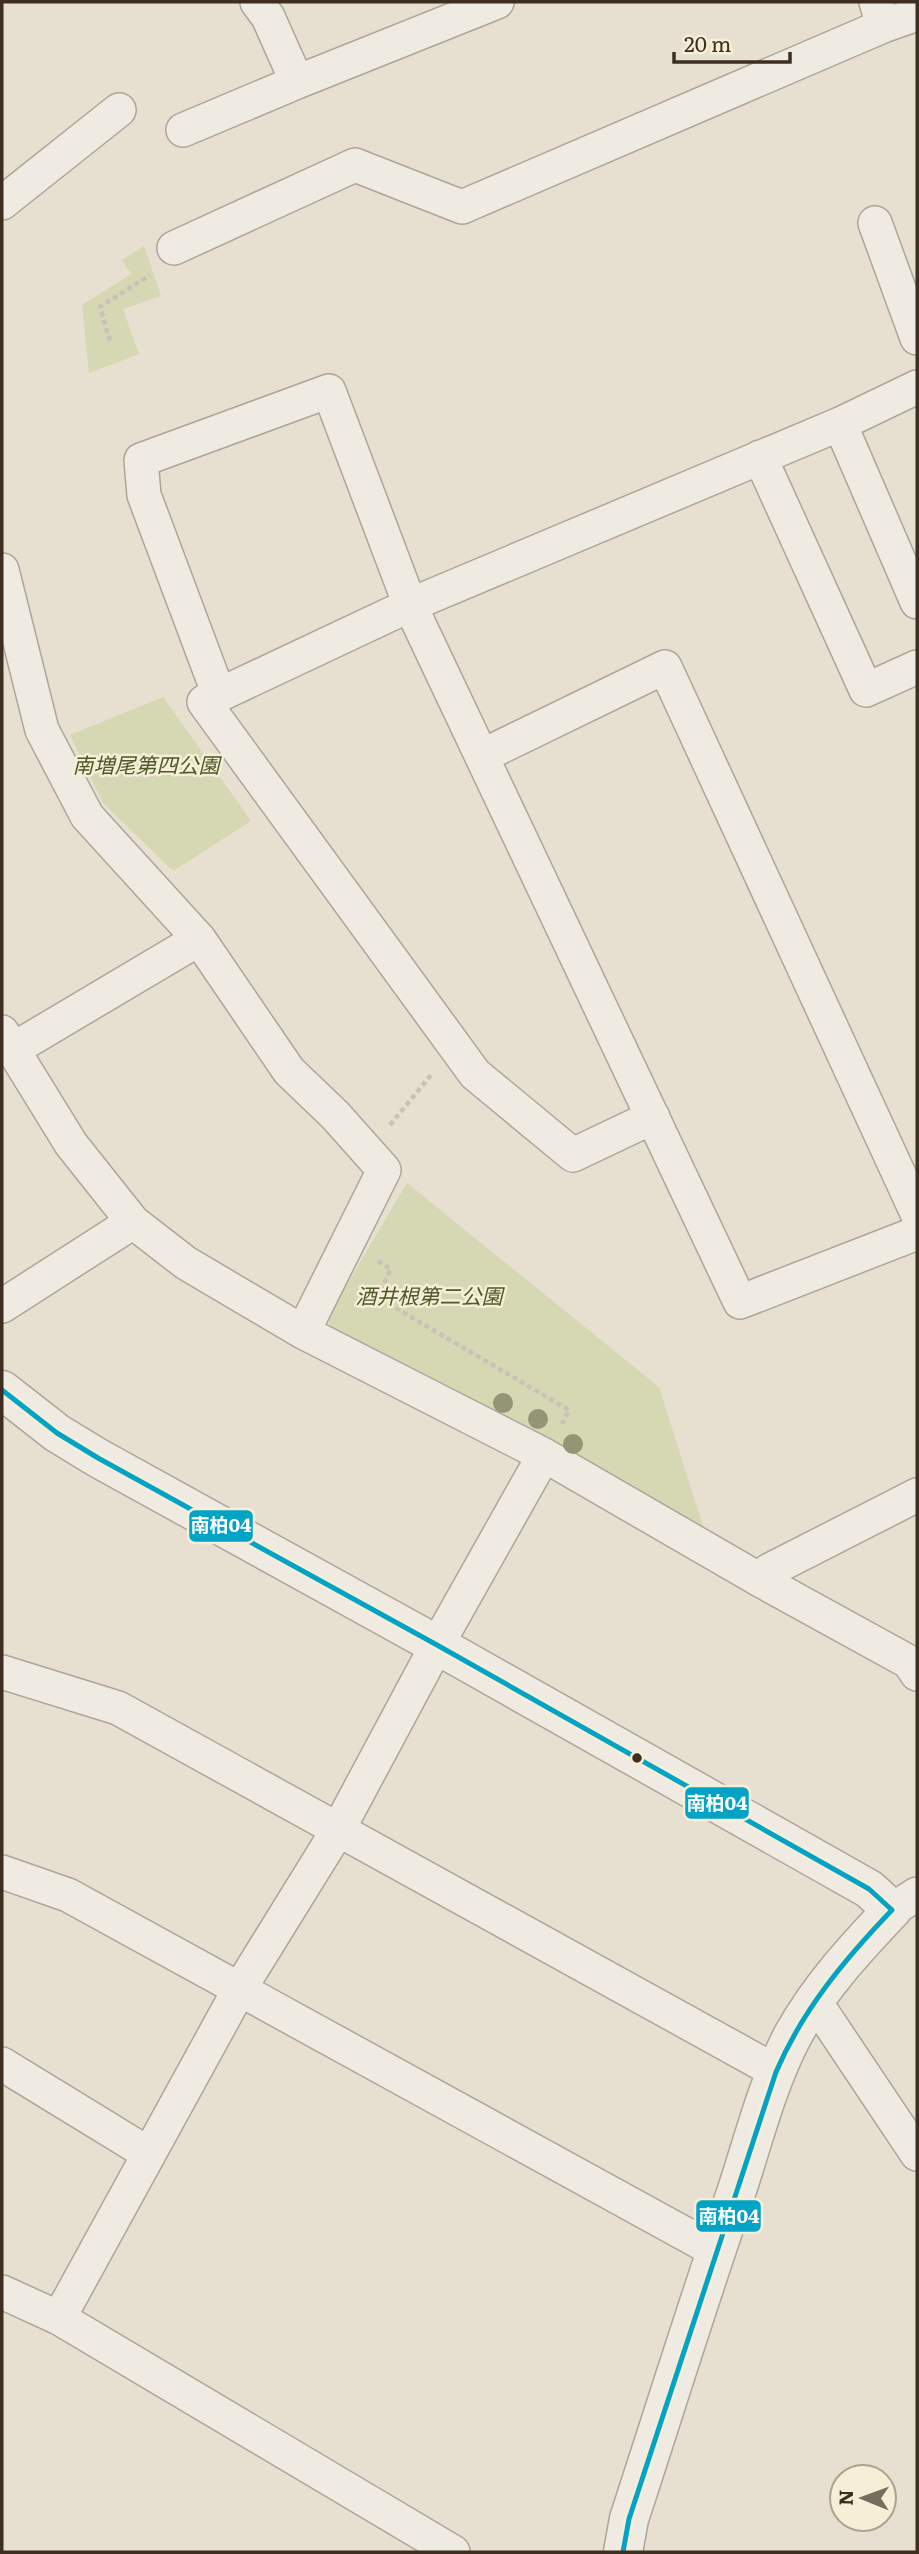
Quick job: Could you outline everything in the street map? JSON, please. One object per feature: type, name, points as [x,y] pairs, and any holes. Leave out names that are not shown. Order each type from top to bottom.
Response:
[{"type":"street","points":[[183,130],[497,2]]},
{"type":"street","points":[[271,7],[297,82]]},
{"type":"street","points":[[174,248],[355,165],[462,207],[879,14],[917,15]]},
{"type":"street","points":[[2,203],[119,110]]},
{"type":"street","points":[[875,223],[917,338]]},
{"type":"street","points":[[653,1117],[573,1156],[475,1074],[204,702],[410,605],[840,424],[917,387]]},
{"type":"street","points":[[219,695],[144,495],[141,460],[329,391],[410,605],[740,1302],[917,1233]]},
{"type":"street","points":[[840,424],[917,602]]},
{"type":"street","points":[[760,457],[866,690],[917,667]]},
{"type":"street","points":[[2,570],[42,730],[87,816],[199,939],[289,1071],[335,1115],[384,1170],[303,1332]]},
{"type":"street","points":[[482,756],[665,667],[917,1213]]},
{"type":"street","points":[[199,939],[7,1041],[71,1144],[132,1222],[186,1264],[303,1332],[544,1455],[760,1580],[909,1662],[917,1674]]},
{"type":"street","points":[[2,1306],[132,1222]]},
{"type":"street","points":[[2,1390],[57,1433],[99,1458],[438,1645],[869,1889],[904,1902],[846,1959],[814,2000],[793,2036],[777,2072],[629,2519],[623,2552]]},
{"type":"street","points":[[59,2318],[239,1990],[338,1830],[544,1455]]},
{"type":"street","points":[[760,1580],[768,1571],[917,1495]]},
{"type":"street","points":[[2,1672],[118,1708],[777,2072]]},
{"type":"street","points":[[2,1872],[68,1895],[716,2251]]},
{"type":"street","points":[[814,2000],[917,2154]]},
{"type":"street","points":[[2,2064],[149,2154]]},
{"type":"street","points":[[2,2292],[59,2318],[453,2552]]},
{"type":"path","points":[[110,341],[100,307],[148,277],[174,248]]},
{"type":"path","points":[[348,1242],[391,1269],[377,1297],[569,1410]]},
{"type":"green space","points":[[144,246],[161,296],[123,309],[139,354],[89,373],[82,305],[131,274],[122,260]]},
{"type":"green space","name":"南増尾第四公園","points":[[163,697],[251,821],[173,871],[103,803],[70,735]]},
{"type":"green space","name":"酒井根第二公園","points":[[407,1183],[659,1387],[703,1526],[331,1330],[327,1318]]},
{"type":"transit line","name":"南柏04","points":[[2,1390],[57,1433],[98,1458],[437,1645],[869,1889],[892,1910]]},
{"type":"transit line","name":"南柏04","points":[[623,2552],[629,2519],[776,2072],[799,2027],[826,1986],[892,1910]]}]
